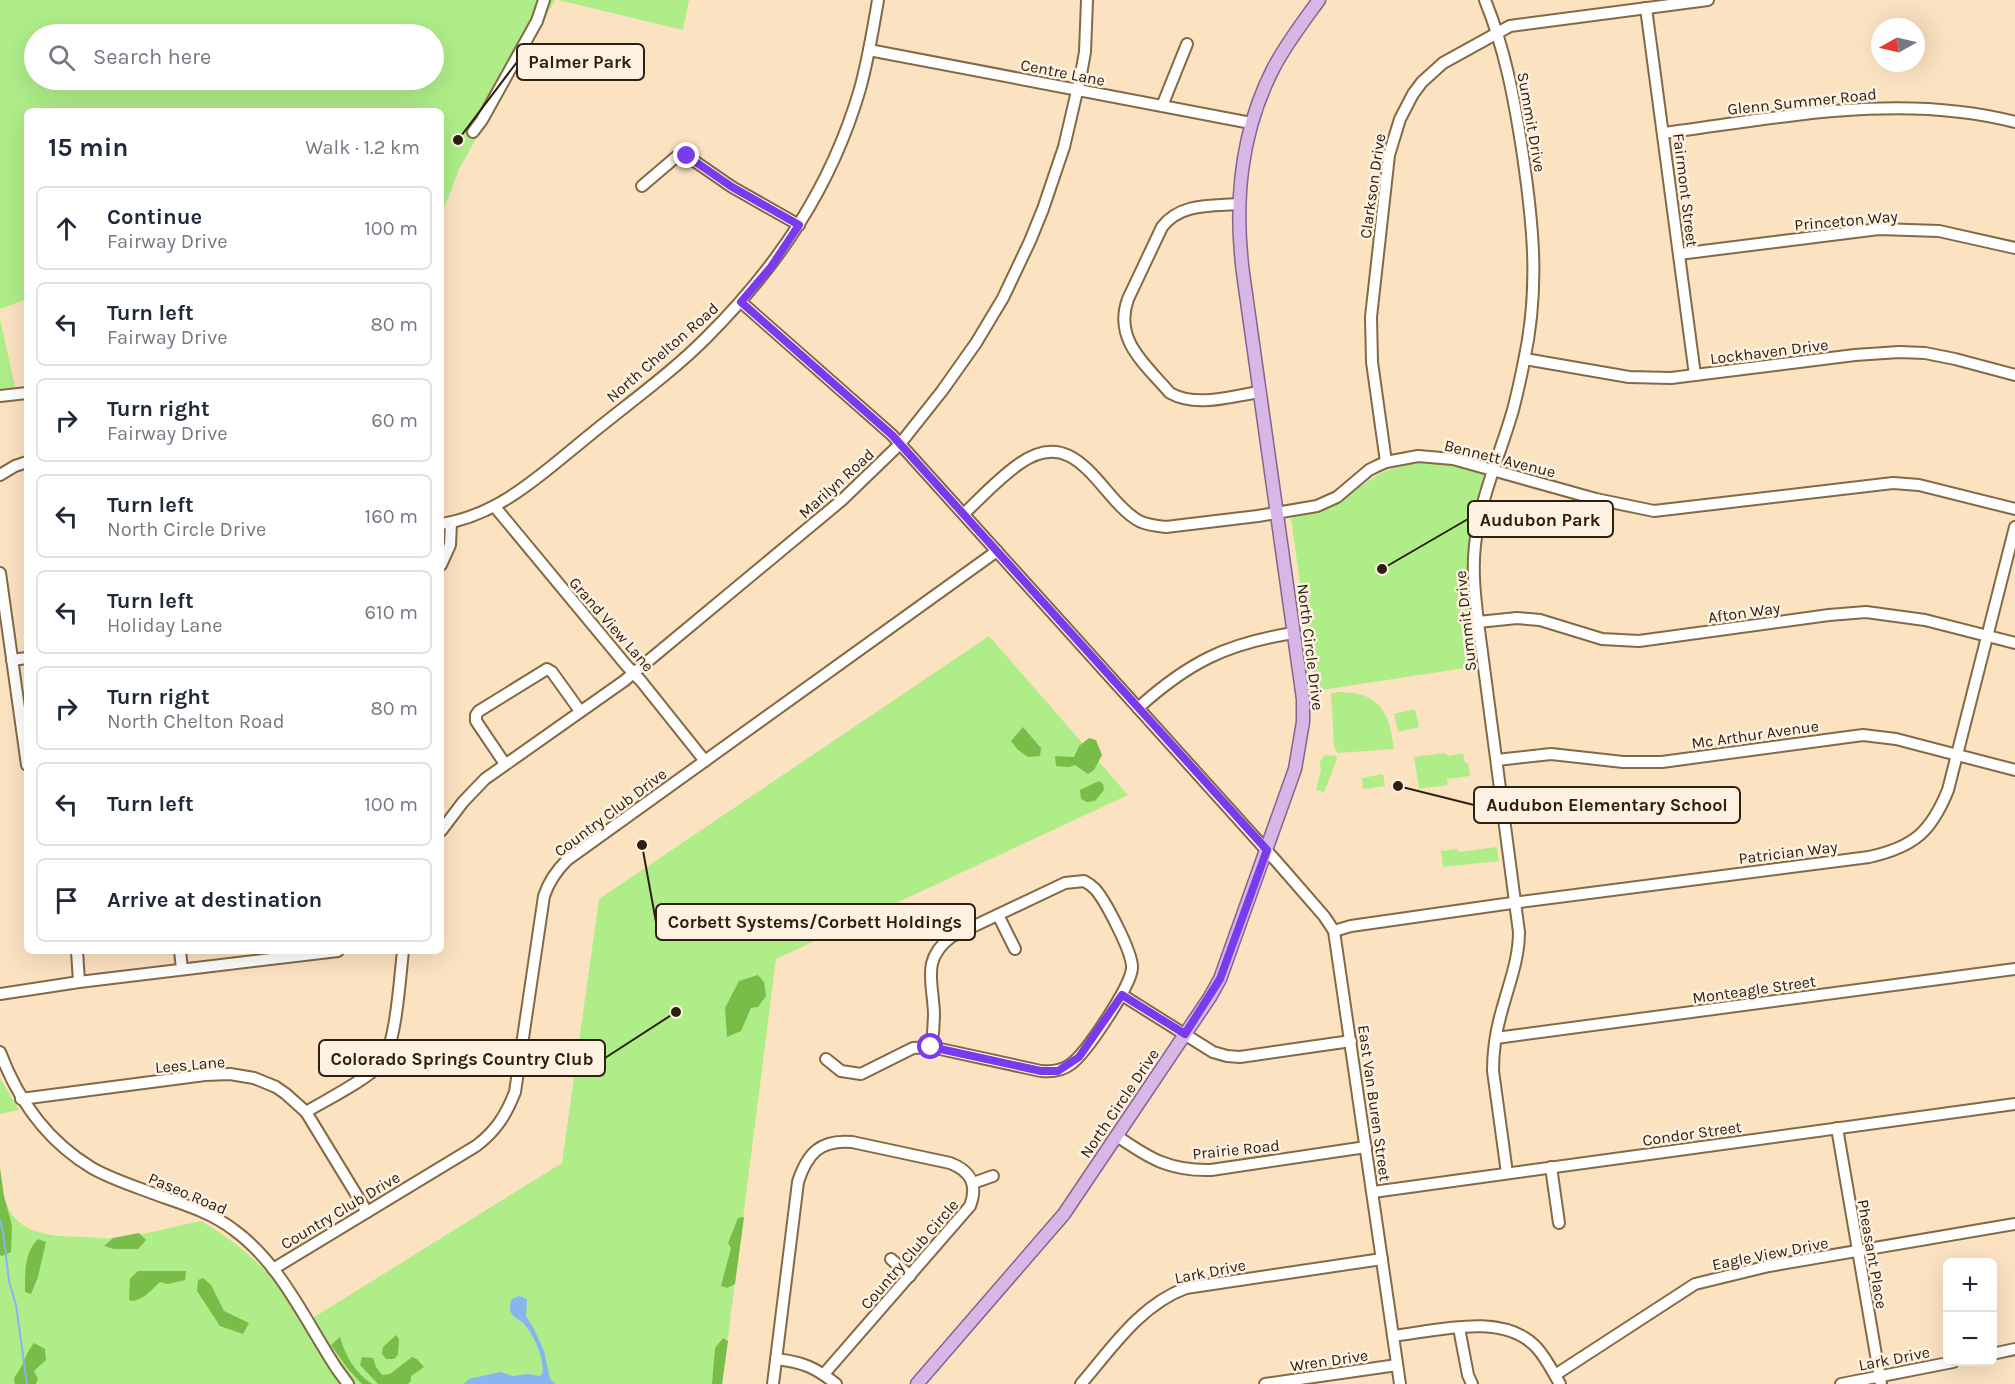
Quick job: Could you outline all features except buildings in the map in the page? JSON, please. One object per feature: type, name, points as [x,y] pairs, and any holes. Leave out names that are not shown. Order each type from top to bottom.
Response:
[{"type":"main road","name":"North Circle Drive","points":[[917,1384],[1064,1214],[1220,979],[1295,769],[1301,745],[1303,699],[1243,273],[1238,204],[1251,123],[1273,70],[1290,40],[1319,0]]},
{"type":"street","points":[[473,132],[482,120],[531,31],[544,0]]},
{"type":"street","name":"North Chelton Road","points":[[446,524],[482,513],[520,491],[705,339],[771,267],[817,195],[846,131],[860,88],[878,0]]},
{"type":"street","name":"Marilyn Road","points":[[444,827],[474,790],[505,764],[633,672],[823,516],[900,444],[959,368],[1003,298],[1043,209],[1064,147],[1078,90],[1085,52],[1087,0]]},
{"type":"street","name":"Summit Drive","points":[[1485,0],[1498,33],[1514,98],[1534,237],[1533,292],[1525,359],[1513,410],[1480,516],[1475,545],[1474,582],[1478,622],[1519,932],[1518,954],[1496,1038],[1493,1071],[1507,1173]]},
{"type":"street","name":"Clarkson Drive","points":[[1386,462],[1372,362],[1371,328],[1392,142],[1406,106],[1422,82],[1452,57],[1510,26],[1708,0]]},
{"type":"street","name":"Fairmont Street","points":[[1646,8],[1695,375]]},
{"type":"street","points":[[1162,106],[1187,44]]},
{"type":"street","name":"Centre Lane","points":[[869,50],[1251,123]]},
{"type":"street","name":"Glenn Summer Road","points":[[1664,133],[1852,108],[1968,111],[2015,122]]},
{"type":"street","points":[[642,186],[676,157],[687,156],[732,187],[799,225]]},
{"type":"street","points":[[1238,204],[1189,208],[1168,220],[1162,227],[1128,299],[1123,325],[1130,345],[1170,393],[1178,397],[1194,401],[1260,392]]},
{"type":"street","name":"Princeton Way","points":[[1679,254],[1879,229],[1939,231],[2015,248]]},
{"type":"street","name":"East Van Buren Street","points":[[741,302],[900,444],[1267,850],[1324,916],[1334,932],[1400,1384]]},
{"type":"street","name":"Lockhaven Drive","points":[[1525,359],[1629,376],[1671,378],[1855,355],[1899,352],[1955,358],[2015,375]]},
{"type":"street","points":[[0,396],[24,393]]},
{"type":"street","name":"Bennett Avenue","points":[[964,514],[1019,463],[1037,454],[1047,453],[1066,455],[1075,459],[1093,474],[1132,515],[1138,520],[1155,526],[1181,526],[1309,508],[1337,497],[1370,470],[1386,462],[1418,456],[1440,457],[1596,499],[1654,511],[1893,483],[1919,485],[2015,509]]},
{"type":"street","points":[[0,475],[24,463]]},
{"type":"street","name":"Grand View Lane","points":[[495,507],[705,761]]},
{"type":"street","points":[[444,559],[450,545],[446,524]]},
{"type":"street","name":"Patrician Way","points":[[1334,932],[1351,926],[1516,902],[1888,852],[1914,840],[1939,812],[1948,789],[2015,527]]},
{"type":"street","name":"Country Club Drive","points":[[273,1269],[476,1146],[500,1123],[507,1113],[515,1092],[544,896],[552,878],[567,860],[997,551]]},
{"type":"street","points":[[0,573],[24,744]]},
{"type":"street","name":"Afton Way","points":[[1478,622],[1517,618],[1540,620],[1602,639],[1639,641],[1866,612],[1925,620],[2015,643]]},
{"type":"street","points":[[1138,708],[1169,680],[1211,655],[1253,640],[1293,633]]},
{"type":"street","points":[[12,660],[24,658]]},
{"type":"street","points":[[505,764],[476,721],[479,711],[548,669],[580,711]]},
{"type":"street","name":"Mc Arthur Avenue","points":[[1497,760],[1551,754],[1615,762],[1662,762],[1863,735],[1896,739],[2015,770]]},
{"type":"street","points":[[826,1059],[841,1071],[861,1074],[913,1048],[931,1047],[1041,1071],[1058,1071],[1079,1057],[1122,995],[1131,977],[1132,969],[1129,951],[1099,895],[1086,876],[1065,883],[951,937],[935,952],[930,969],[934,1012],[931,1047]]},
{"type":"street","points":[[998,915],[1016,949]]},
{"type":"street","points":[[77,954],[79,982]]},
{"type":"street","points":[[180,954],[182,969]]},
{"type":"street","points":[[0,994],[290,954]]},
{"type":"street","points":[[306,1112],[373,1071],[385,1059],[391,1042],[403,954]]},
{"type":"street","name":"Monteagle Street","points":[[1496,1038],[2015,969]]},
{"type":"street","points":[[1122,995],[1214,1052],[1227,1056],[1240,1057],[1351,1041]]},
{"type":"street","name":"Paseo Road","points":[[0,1052],[21,1100],[56,1140],[85,1163],[117,1180],[208,1214],[222,1221],[252,1245],[273,1269],[348,1384]]},
{"type":"street","name":"Lees Lane","points":[[21,1100],[205,1075],[230,1074],[254,1078],[286,1094],[306,1112],[367,1212]]},
{"type":"street","name":"Condor Street","points":[[1373,1192],[2015,1104]]},
{"type":"street","name":"Pheasant Place","points":[[1837,1128],[1880,1380]]},
{"type":"street","name":"Prairie Road","points":[[1117,1136],[1159,1163],[1193,1170],[1211,1170],[1366,1147]]},
{"type":"street","points":[[773,1384],[798,1182],[805,1164],[816,1150],[833,1143],[852,1142],[950,1163],[965,1170],[973,1183],[993,1176]]},
{"type":"street","points":[[1551,1167],[1559,1223]]},
{"type":"street","name":"Country Club Circle","points":[[824,1374],[970,1206],[974,1191],[973,1183]]},
{"type":"street","name":"Eagle View Drive","points":[[1557,1379],[1695,1284],[1769,1266],[2015,1224]]},
{"type":"street","points":[[891,1258],[910,1276]]},
{"type":"street","name":"Lark Drive","points":[[1081,1384],[1143,1312],[1171,1293],[1186,1288],[1382,1259]]},
{"type":"street","points":[[1393,1336],[1476,1326],[1495,1327],[1523,1337],[1537,1348],[1557,1379]]},
{"type":"street","points":[[1459,1328],[1468,1375],[1472,1384]]},
{"type":"street","points":[[1997,1353],[2015,1349]]},
{"type":"street","points":[[776,1359],[801,1362],[824,1374],[836,1384]]},
{"type":"street","name":"Lark Drive","points":[[1841,1384],[1880,1380],[1943,1364]]},
{"type":"street","name":"Wren Drive","points":[[1265,1384],[1397,1365]]},
{"type":"green space","points":[[0,0],[555,0],[459,169],[444,208],[444,108],[24,108],[24,300],[0,309]]},
{"type":"green space","points":[[558,0],[689,0],[683,30]]},
{"type":"green space","points":[[0,319],[16,391],[0,390]]},
{"type":"green space","points":[[1418,462],[1450,464],[1484,475],[1485,479],[1471,526],[1467,558],[1469,604],[1478,666],[1315,691],[1291,518],[1328,508],[1379,474]]},
{"type":"green space","points":[[989,636],[1128,795],[776,959],[722,1384],[0,1384],[0,1196],[4,1196],[15,1219],[24,1226],[34,1231],[58,1236],[115,1238],[201,1221],[231,1240],[258,1263],[274,1281],[303,1324],[562,1163],[599,899]]},
{"type":"green space","points":[[1341,692],[1365,696],[1381,707],[1386,715],[1394,749],[1338,753],[1334,747],[1331,693]]},
{"type":"green space","points":[[1415,709],[1419,727],[1398,732],[1394,714]]},
{"type":"green space","points":[[1023,727],[1041,748],[1040,756],[1028,757],[1011,741]]},
{"type":"green space","points":[[1089,738],[1096,740],[1102,755],[1094,770],[1088,774],[1075,765],[1056,766],[1055,756],[1074,757],[1079,746]]},
{"type":"green space","points":[[1444,753],[1449,756],[1463,753],[1465,763],[1468,763],[1470,776],[1447,779],[1448,785],[1419,789],[1414,757]]},
{"type":"green space","points":[[1325,755],[1336,756],[1337,759],[1324,792],[1316,790],[1321,770],[1320,762]]},
{"type":"green space","points":[[1383,774],[1385,786],[1363,789],[1362,778]]},
{"type":"green space","points":[[1099,781],[1103,784],[1104,790],[1095,801],[1087,802],[1081,799],[1080,790]]},
{"type":"green space","points":[[1497,847],[1499,861],[1443,867],[1441,851],[1457,849],[1458,852]]},
{"type":"green space","points":[[758,975],[764,982],[766,996],[758,1007],[751,1008],[741,1031],[727,1037],[725,1008],[739,981]]},
{"type":"green space","points":[[0,1078],[19,1110],[0,1114]]},
{"type":"green space","points":[[0,1168],[12,1226],[11,1252],[2,1256],[0,1255]]},
{"type":"green space","points":[[744,1217],[735,1284],[727,1288],[721,1286],[731,1248],[728,1243],[738,1218]]},
{"type":"green space","points":[[139,1233],[146,1240],[138,1249],[114,1249],[104,1246],[113,1238]]},
{"type":"green space","points":[[38,1239],[46,1242],[38,1277],[31,1294],[25,1292],[26,1264],[30,1250]]},
{"type":"green space","points":[[138,1271],[186,1271],[185,1280],[168,1284],[160,1282],[144,1297],[131,1301],[129,1299],[130,1279]]},
{"type":"green space","points":[[203,1278],[211,1285],[224,1311],[249,1323],[243,1334],[220,1326],[197,1291],[198,1280]]},
{"type":"green space","points":[[396,1335],[399,1339],[398,1355],[394,1359],[386,1359],[382,1354],[383,1347]]},
{"type":"green space","points":[[340,1337],[352,1363],[372,1384],[362,1384],[331,1345]]},
{"type":"green space","points":[[723,1338],[728,1341],[722,1384],[712,1384],[715,1348]]},
{"type":"green space","points":[[34,1343],[45,1349],[46,1360],[34,1371],[38,1379],[36,1384],[15,1384],[14,1378]]},
{"type":"green space","points":[[362,1357],[373,1358],[382,1375],[390,1374],[412,1357],[424,1367],[411,1376],[408,1384],[378,1384],[360,1365]]},
{"type":"water","points":[[519,1296],[527,1299],[526,1316],[544,1351],[550,1379],[556,1384],[464,1384],[469,1379],[500,1372],[513,1376],[528,1374],[540,1376],[542,1374],[542,1362],[534,1339],[526,1326],[510,1311],[512,1299]]},
{"type":"waterway","points":[[0,1220],[9,1281],[16,1305],[27,1384]]},
{"type":"place","name":"Palmer Park","points":[[458,140]]},
{"type":"place","name":"Audubon Park","points":[[1382,569]]},
{"type":"place","name":"Audubon Elementary School","points":[[1398,786]]},
{"type":"place","name":"Corbett Systems/Corbett Holdings","points":[[642,845]]},
{"type":"place","name":"Colorado Springs Country Club","points":[[676,1012]]},
{"type":"route","points":[[687,156],[732,187],[799,225],[771,267],[741,302],[892,435],[1267,850],[1220,979],[1185,1034],[1122,995],[1079,1057],[1072,1064],[1058,1071],[1041,1071],[931,1047]]}]
